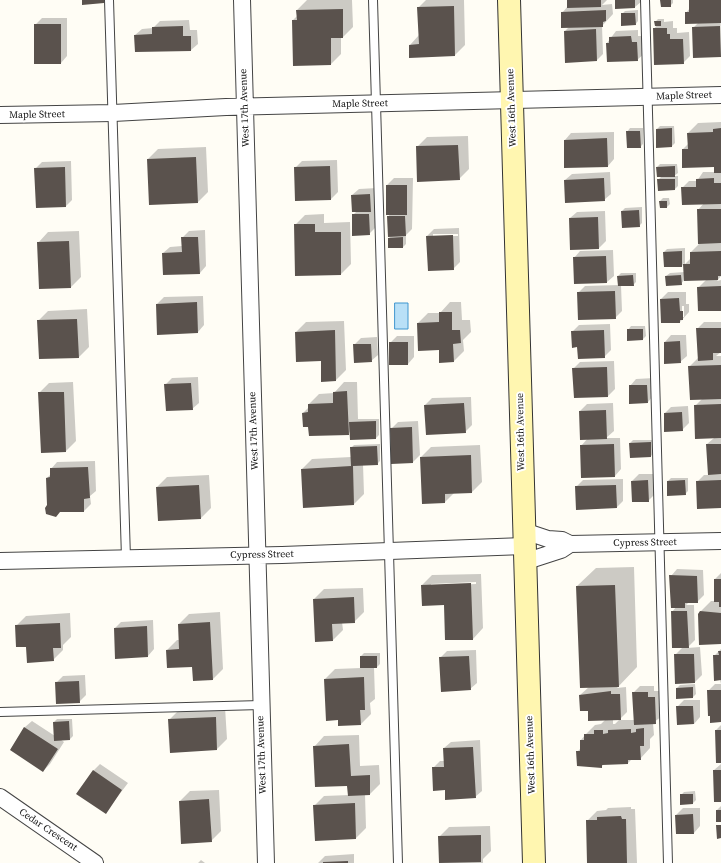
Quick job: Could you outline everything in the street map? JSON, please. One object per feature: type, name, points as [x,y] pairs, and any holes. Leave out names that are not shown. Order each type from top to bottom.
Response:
[{"type":"main road","name":"West 16th Avenue","points":[[509,0],[534,863]]},
{"type":"street","name":"West 17th Avenue","points":[[242,0],[266,863]]},
{"type":"street","name":"Maple Street","points":[[0,116],[246,107],[721,95]]},
{"type":"street","name":"Cypress Street","points":[[524,547],[548,539],[562,540],[570,544],[721,541]]},
{"type":"street","name":"Cypress Street","points":[[0,561],[258,556],[524,547],[561,550],[570,544]]},
{"type":"street","name":"Cedar Crescent","points":[[0,797],[95,863]]},
{"type":"lane","points":[[109,0],[126,558]]},
{"type":"lane","points":[[373,0],[398,863]]},
{"type":"lane","points":[[645,0],[668,863]]},
{"type":"lane","points":[[0,712],[261,706]]},
{"type":"water","points":[[395,303],[408,303],[408,329],[395,329]]},
{"type":"building","points":[[82,0],[104,0],[104,3],[82,5]]},
{"type":"building","points":[[567,0],[601,0],[601,7],[567,8]]},
{"type":"building","points":[[615,0],[635,0],[635,8],[615,9]]},
{"type":"building","points":[[660,0],[671,0],[671,7],[661,7]]},
{"type":"building","points":[[689,0],[721,0],[721,23],[685,24],[685,12],[689,12]]},
{"type":"building","points":[[454,6],[455,56],[409,58],[409,45],[419,44],[417,7]]},
{"type":"building","points":[[343,9],[343,38],[331,38],[331,65],[293,66],[292,20],[297,20],[296,10]]},
{"type":"building","points":[[606,10],[606,21],[603,22],[603,27],[561,28],[561,12]]},
{"type":"building","points":[[621,13],[635,13],[636,25],[621,26]]},
{"type":"building","points":[[654,21],[661,21],[661,26],[655,26]]},
{"type":"building","points":[[34,24],[61,24],[61,64],[34,64]]},
{"type":"building","points":[[183,26],[183,36],[191,36],[191,51],[135,52],[134,35],[152,34],[152,27]]},
{"type":"building","points":[[720,26],[721,57],[693,58],[692,27]]},
{"type":"building","points":[[653,28],[667,28],[667,34],[670,34],[670,39],[683,39],[684,64],[654,65]]},
{"type":"building","points":[[596,29],[597,61],[565,63],[564,31]]},
{"type":"building","points":[[631,36],[632,42],[637,42],[638,61],[607,62],[606,43],[609,43],[609,37]]},
{"type":"building","points":[[672,128],[672,147],[656,148],[656,129]]},
{"type":"building","points":[[721,128],[721,173],[714,173],[714,167],[682,168],[682,149],[688,149],[687,133],[713,132],[713,129]]},
{"type":"building","points":[[626,131],[640,131],[641,148],[627,148]]},
{"type":"building","points":[[607,138],[608,167],[564,168],[564,140]]},
{"type":"building","points":[[458,145],[460,180],[417,182],[416,146]]},
{"type":"building","points":[[196,157],[198,203],[149,205],[147,159]]},
{"type":"building","points":[[330,166],[331,200],[295,201],[294,167]]},
{"type":"building","points":[[675,166],[675,177],[657,177],[656,167]]},
{"type":"building","points":[[65,167],[66,207],[36,208],[34,168]]},
{"type":"building","points":[[604,178],[605,201],[565,203],[564,180]]},
{"type":"building","points":[[714,178],[714,183],[721,183],[721,204],[682,205],[681,187],[696,187],[696,179]]},
{"type":"building","points":[[657,179],[675,179],[675,190],[658,191]]},
{"type":"building","points":[[386,185],[407,185],[407,215],[386,215]]},
{"type":"building","points":[[370,194],[371,212],[352,212],[351,195]]},
{"type":"building","points":[[659,201],[667,201],[667,208],[660,208]]},
{"type":"building","points":[[697,209],[721,209],[721,243],[698,244]]},
{"type":"building","points":[[639,210],[640,227],[622,228],[621,211]]},
{"type":"building","points":[[352,214],[369,214],[370,235],[352,236]]},
{"type":"building","points":[[387,216],[405,216],[406,236],[388,237]]},
{"type":"building","points":[[598,217],[599,249],[570,250],[569,218]]},
{"type":"building","points":[[294,224],[315,224],[315,232],[341,232],[341,275],[295,276]]},
{"type":"building","points":[[453,235],[454,270],[428,271],[426,236]]},
{"type":"building","points":[[181,237],[198,237],[200,274],[163,275],[162,253],[182,252]]},
{"type":"building","points":[[403,237],[403,248],[388,248],[388,238]]},
{"type":"building","points":[[69,241],[71,288],[39,289],[37,242]]},
{"type":"building","points":[[682,251],[682,267],[664,267],[663,252]]},
{"type":"building","points":[[721,251],[721,276],[718,276],[718,280],[684,281],[683,264],[690,264],[690,252]]},
{"type":"building","points":[[606,256],[607,283],[574,284],[573,257]]},
{"type":"building","points":[[633,275],[634,286],[618,286],[617,276]]},
{"type":"building","points":[[681,275],[682,285],[666,286],[665,276]]},
{"type":"building","points":[[721,286],[721,311],[698,311],[697,287]]},
{"type":"building","points":[[615,291],[616,319],[578,320],[577,292]]},
{"type":"building","points":[[679,298],[680,311],[683,311],[683,320],[680,320],[680,323],[661,323],[660,299]]},
{"type":"building","points":[[197,302],[198,333],[157,335],[156,304]]},
{"type":"building","points":[[439,312],[452,312],[452,330],[460,330],[461,343],[453,344],[454,362],[439,363],[439,350],[418,351],[417,323],[439,322]]},
{"type":"building","points":[[77,319],[79,358],[39,359],[37,320]]},
{"type":"building","points":[[696,328],[721,328],[721,353],[713,353],[713,360],[698,361]]},
{"type":"building","points":[[627,329],[643,329],[643,340],[627,341]]},
{"type":"building","points":[[335,330],[336,381],[321,382],[321,361],[296,362],[295,332]]},
{"type":"building","points":[[604,330],[605,358],[578,359],[577,347],[572,348],[571,331]]},
{"type":"building","points":[[680,341],[681,363],[664,364],[664,342]]},
{"type":"building","points":[[389,342],[408,342],[408,365],[389,365]]},
{"type":"building","points":[[353,344],[371,344],[372,362],[354,363]]},
{"type":"building","points":[[721,365],[721,399],[690,400],[688,366]]},
{"type":"building","points":[[607,367],[608,397],[574,398],[572,368]]},
{"type":"building","points":[[191,383],[193,410],[166,411],[164,384]]},
{"type":"building","points":[[629,385],[647,385],[648,403],[629,404]]},
{"type":"building","points":[[347,391],[349,435],[309,436],[308,427],[303,427],[302,413],[308,412],[308,404],[333,403],[333,392]]},
{"type":"building","points":[[38,392],[64,392],[66,452],[41,453]]},
{"type":"building","points":[[464,403],[466,433],[426,435],[424,405]]},
{"type":"building","points":[[721,404],[721,438],[695,439],[694,405]]},
{"type":"building","points":[[606,410],[607,439],[580,440],[579,411]]},
{"type":"building","points":[[682,412],[683,431],[664,432],[664,413]]},
{"type":"building","points":[[376,421],[376,439],[350,440],[349,422]]},
{"type":"building","points":[[412,427],[413,463],[391,464],[390,428]]},
{"type":"building","points":[[651,442],[651,457],[630,458],[629,443]]},
{"type":"building","points":[[614,444],[615,477],[581,478],[580,445]]},
{"type":"building","points":[[706,444],[721,444],[721,474],[708,475]]},
{"type":"building","points":[[377,446],[378,465],[353,466],[354,505],[303,508],[301,469],[351,466],[350,447]]},
{"type":"building","points":[[471,455],[472,493],[445,494],[445,503],[422,504],[420,457]]},
{"type":"building","points":[[88,467],[90,498],[84,499],[84,512],[60,512],[56,517],[46,514],[46,478],[50,477],[50,468]]},
{"type":"building","points":[[648,480],[649,502],[632,502],[631,481]]},
{"type":"building","points":[[685,480],[686,495],[667,496],[667,481]]},
{"type":"building","points":[[721,480],[721,508],[697,509],[696,481]]},
{"type":"building","points":[[199,485],[201,519],[158,521],[156,487]]},
{"type":"building","points":[[616,485],[617,508],[576,510],[575,486]]},
{"type":"building","points":[[669,575],[697,576],[698,603],[685,603],[685,608],[671,608]]},
{"type":"building","points":[[714,579],[721,579],[721,607],[719,607],[719,602],[714,602]]},
{"type":"building","points":[[471,583],[473,640],[445,640],[444,605],[422,606],[421,585]]},
{"type":"building","points":[[615,585],[619,687],[580,688],[576,586]]},
{"type":"building","points":[[354,597],[355,623],[332,624],[333,641],[315,642],[313,599]]},
{"type":"building","points":[[671,611],[687,611],[689,648],[672,648]]},
{"type":"building","points":[[700,611],[721,613],[721,644],[699,645],[698,614]]},
{"type":"building","points":[[210,622],[213,680],[193,681],[192,667],[167,668],[166,650],[179,649],[178,624]]},
{"type":"building","points":[[60,623],[61,648],[53,648],[54,661],[27,663],[26,647],[16,647],[15,625]]},
{"type":"building","points":[[147,626],[148,657],[115,659],[114,628]]},
{"type":"building","points":[[718,651],[721,651],[721,680],[714,681],[713,655],[719,655]]},
{"type":"building","points":[[674,654],[694,654],[695,683],[675,684]]},
{"type":"building","points":[[360,656],[377,656],[377,668],[360,668]]},
{"type":"building","points":[[469,656],[471,690],[441,692],[439,657]]},
{"type":"building","points":[[364,677],[365,710],[360,710],[361,725],[338,726],[338,720],[326,721],[324,679]]},
{"type":"building","points":[[79,681],[80,703],[56,704],[55,682]]},
{"type":"building","points":[[693,687],[693,698],[676,699],[676,688]]},
{"type":"building","points":[[707,690],[721,690],[721,722],[710,723],[710,716],[708,716]]},
{"type":"building","points":[[611,691],[611,694],[620,694],[621,720],[588,721],[588,711],[580,711],[579,695]]},
{"type":"building","points":[[632,692],[648,692],[648,697],[655,697],[656,724],[634,725]]},
{"type":"building","points":[[676,706],[693,706],[694,724],[677,725]]},
{"type":"building","points":[[216,717],[217,750],[170,753],[168,719]]},
{"type":"building","points":[[69,721],[70,740],[54,741],[53,722]]},
{"type":"building","points":[[24,727],[58,749],[43,772],[10,750]]},
{"type":"building","points":[[644,728],[644,746],[640,746],[641,760],[628,760],[628,764],[602,765],[602,768],[577,766],[576,751],[580,751],[580,740],[584,740],[584,734],[594,734],[594,730],[603,730],[603,734],[608,733],[608,730],[631,729],[631,733],[636,732],[636,729]]},
{"type":"building","points":[[715,730],[721,730],[721,763],[716,763]]},
{"type":"building","points":[[349,744],[351,776],[370,775],[370,795],[348,796],[347,786],[315,787],[313,746]]},
{"type":"building","points":[[473,747],[476,798],[445,800],[445,790],[433,791],[432,767],[444,767],[443,748]]},
{"type":"building","points":[[93,770],[122,790],[106,814],[76,794]]},
{"type":"building","points":[[713,770],[721,770],[721,802],[714,802]]},
{"type":"building","points":[[680,794],[693,794],[693,804],[680,805]]},
{"type":"building","points":[[209,799],[212,842],[181,844],[179,801]]},
{"type":"building","points":[[355,803],[356,839],[315,841],[313,805]]},
{"type":"building","points":[[716,810],[721,810],[721,822],[716,822]]},
{"type":"building","points":[[693,814],[694,834],[676,834],[675,815]]},
{"type":"building","points":[[621,816],[622,819],[626,819],[627,863],[587,863],[586,820],[597,820],[597,817]]},
{"type":"building","points":[[716,825],[721,825],[721,838],[717,839]]},
{"type":"building","points":[[481,835],[481,862],[439,863],[438,836]]},
{"type":"building","points":[[348,861],[348,863],[323,863],[323,862]]}]
